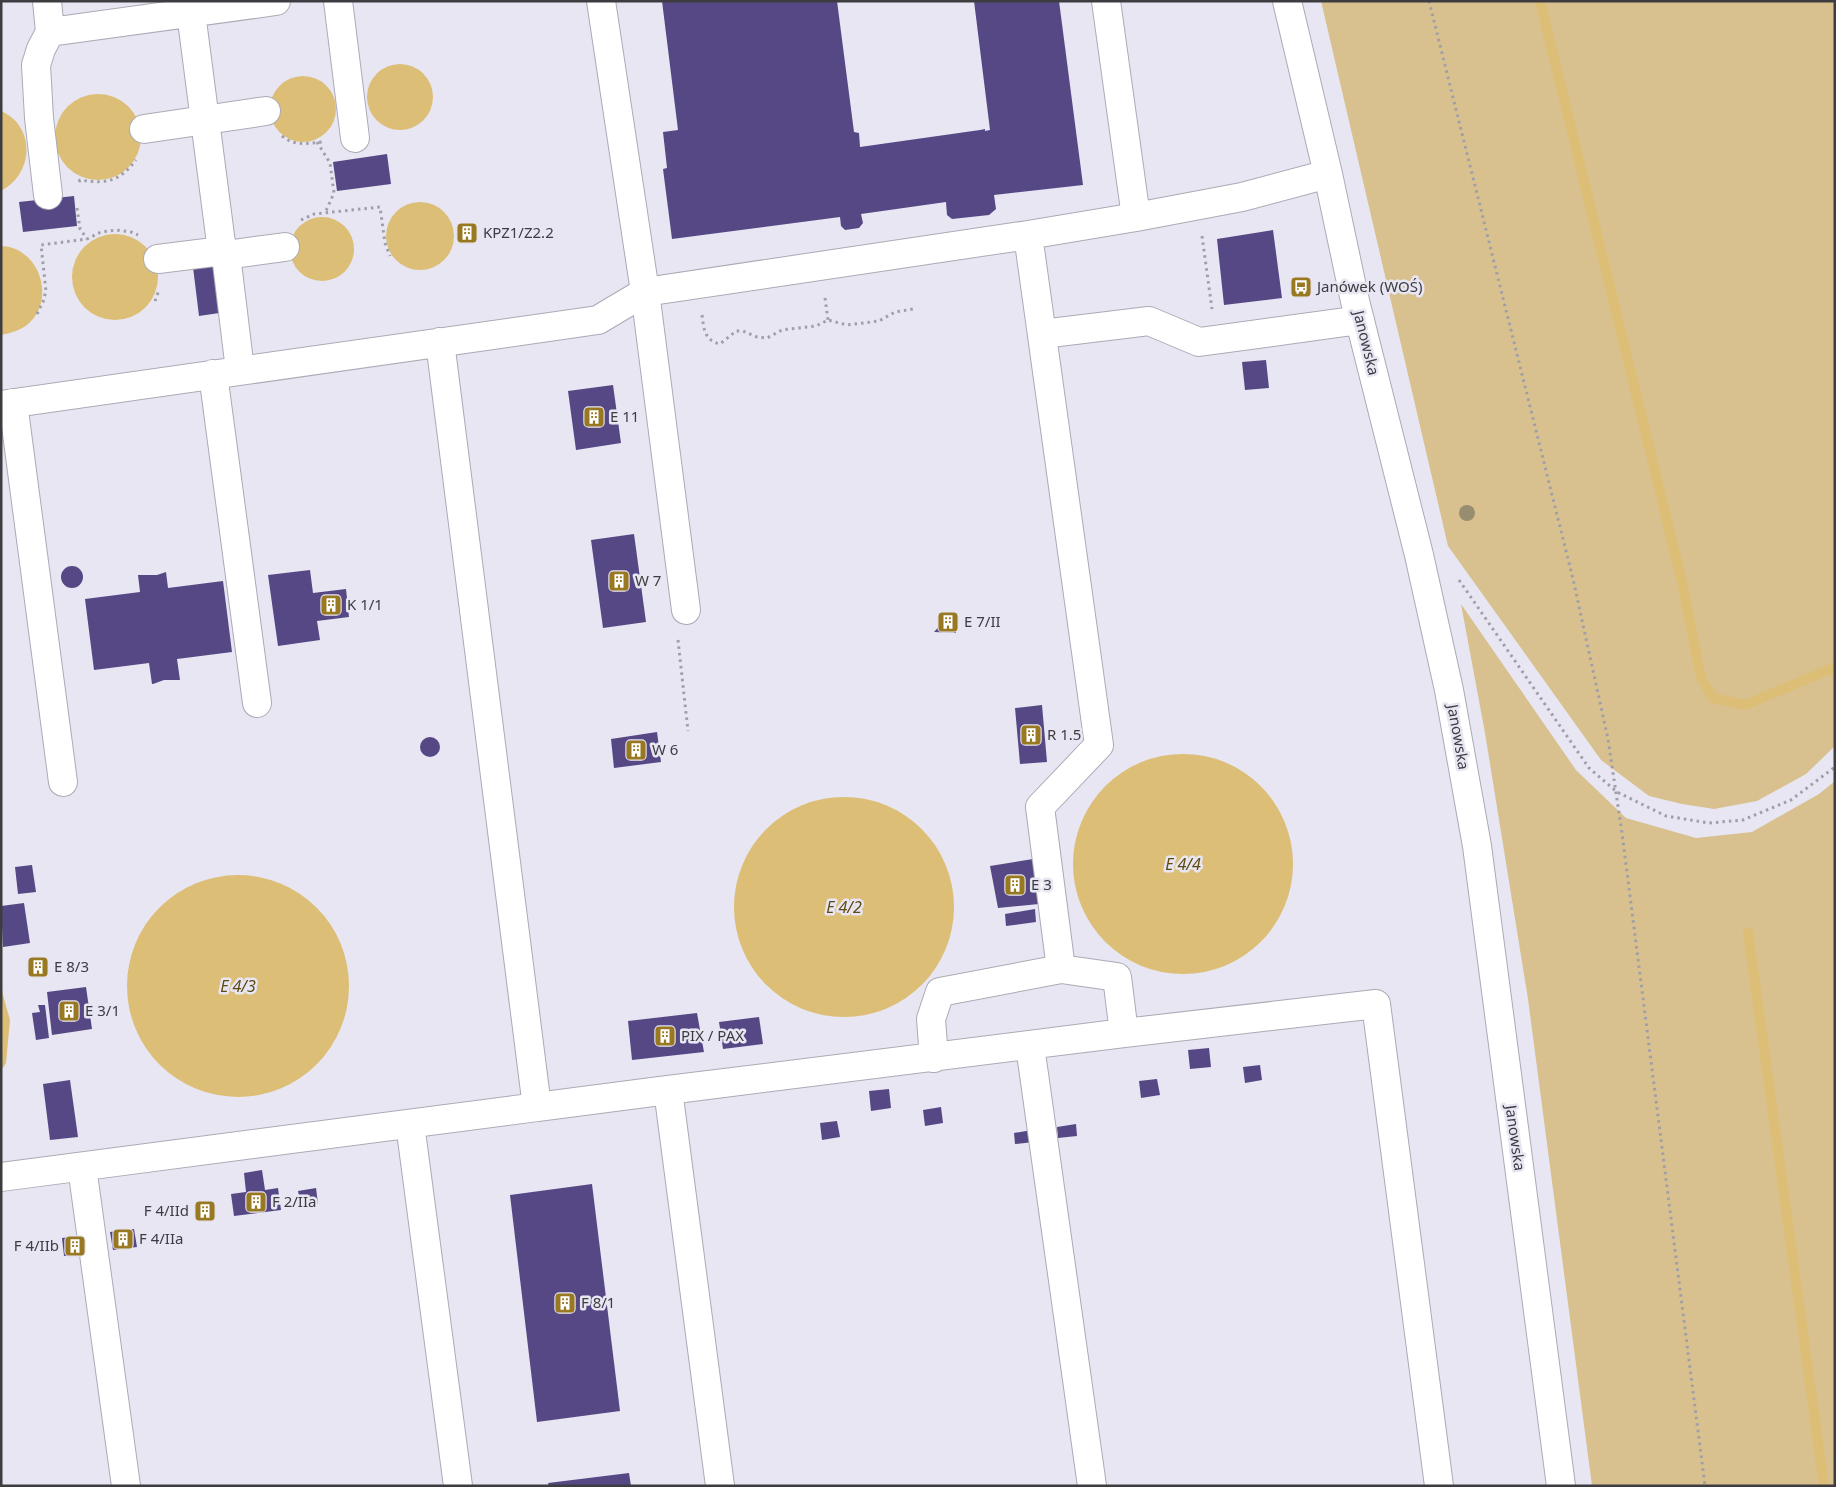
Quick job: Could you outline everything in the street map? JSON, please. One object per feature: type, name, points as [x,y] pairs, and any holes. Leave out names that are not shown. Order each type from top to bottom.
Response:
[{"type":"street","points":[[46,1],[50,32],[41,49],[36,65],[39,118],[48,195]]},
{"type":"street","points":[[50,32],[276,1]]},
{"type":"street","points":[[338,1],[355,138]]},
{"type":"street","points":[[601,1],[645,292],[686,610]]},
{"type":"street","points":[[1106,1],[1136,217]]},
{"type":"street","name":"Janowska","points":[[1286,1],[1328,174],[1360,320],[1419,555],[1449,690],[1477,846],[1560,1486]]},
{"type":"street","points":[[191,13],[204,120],[224,253],[226,372],[257,703]]},
{"type":"street","points":[[144,129],[266,112]]},
{"type":"street","points":[[63,782],[7,404],[598,320],[645,292],[1136,217],[1242,197],[1328,174]]},
{"type":"street","points":[[1028,235],[1099,745],[1040,807],[1060,969]]},
{"type":"street","points":[[158,259],[285,247]]},
{"type":"street","points":[[1042,334],[1149,321],[1199,342],[1360,320]]},
{"type":"street","points":[[440,342],[537,1108]]},
{"type":"street","points":[[934,1058],[931,1019],[940,992],[1060,969],[1117,977],[1124,1033]]},
{"type":"street","points":[[1,1177],[668,1090],[1124,1033],[1376,1004],[1439,1486]]},
{"type":"street","points":[[1030,1046],[1092,1486]]},
{"type":"street","points":[[668,1090],[720,1486]]},
{"type":"street","points":[[410,1124],[458,1486]]},
{"type":"street","points":[[82,1167],[126,1486]]},
{"type":"path","points":[[1429,1],[1573,579],[1608,739],[1617,792],[1705,1486]]},
{"type":"path","points":[[78,186],[80,180],[105,182],[116,179],[124,173],[141,152],[144,129]]},
{"type":"path","points":[[317,142],[330,163],[334,192],[325,213]]},
{"type":"path","points":[[1198,205],[1216,340]]},
{"type":"path","points":[[285,247],[291,232],[304,218],[325,213],[380,207],[385,243],[390,256]]},
{"type":"path","points":[[37,314],[46,291],[40,245],[87,239],[101,232],[131,232],[145,239],[155,251],[158,259],[161,284],[156,300]]},
{"type":"path","points":[[698,284],[704,332],[710,341],[720,344],[736,332],[743,331],[756,337],[767,338],[782,330],[816,326],[828,320],[847,325],[879,321],[895,312],[913,309]]},
{"type":"path","points":[[1419,555],[1445,561],[1589,768],[1617,792],[1666,816],[1709,823],[1743,820],[1791,800],[1835,767]]},
{"type":"path","points":[[686,610],[675,617],[688,731]]},
{"type":"shaded area","points":[[1321,1],[1835,1],[1835,746],[1806,774],[1757,801],[1714,809],[1649,796],[1601,760],[1448,546]]},
{"type":"shaded area","points":[[1461,604],[1576,770],[1626,818],[1696,838],[1752,832],[1819,794],[1835,781],[1835,1486],[1592,1486],[1528,999],[1485,733]]},
{"type":"water","points":[[400,64],[413,66],[423,74],[431,84],[433,97],[431,110],[423,120],[413,128],[400,130],[387,128],[377,120],[369,110],[367,97],[369,84],[377,74],[387,66]]},
{"type":"water","points":[[303,76],[315,79],[326,86],[333,97],[336,109],[333,121],[326,132],[315,139],[303,142],[291,139],[280,132],[273,121],[270,109],[273,97],[280,86],[291,79]]},
{"type":"water","points":[[98,94],[114,97],[122,101],[134,113],[138,121],[141,137],[138,153],[134,161],[122,173],[114,177],[98,180],[82,177],[74,173],[62,161],[58,153],[55,137],[58,121],[62,113],[74,101],[82,97]]},
{"type":"water","points":[[1,111],[12,118],[20,127],[25,138],[27,150],[25,162],[20,173],[12,183],[1,191]]},
{"type":"water","points":[[420,202],[433,205],[444,212],[451,223],[454,236],[451,249],[444,260],[433,267],[420,270],[407,267],[396,260],[389,249],[386,236],[389,223],[396,212],[407,205]]},
{"type":"water","points":[[316,217],[328,217],[345,226],[352,237],[354,249],[352,261],[345,272],[328,281],[316,281],[304,276],[295,267],[290,255],[290,243],[295,231],[304,222]]},
{"type":"water","points":[[107,234],[123,234],[132,237],[146,246],[155,260],[158,277],[155,294],[146,308],[132,317],[123,320],[107,320],[91,313],[79,301],[72,285],[72,269],[79,253],[91,241]]},
{"type":"water","points":[[1,246],[15,249],[26,255],[40,277],[42,290],[41,303],[36,315],[27,325],[11,333],[1,335]]},
{"type":"water","name":"E 4/4","points":[[1172,754],[1194,754],[1225,762],[1244,772],[1261,786],[1275,803],[1285,822],[1291,842],[1293,864],[1291,886],[1285,906],[1275,925],[1261,942],[1244,956],[1215,970],[1194,974],[1172,974],[1151,970],[1131,961],[1113,949],[1098,934],[1086,916],[1077,896],[1073,875],[1073,853],[1077,832],[1086,812],[1098,794],[1113,779],[1131,767],[1151,758]]},
{"type":"water","name":"E 4/2","points":[[833,797],[855,797],[886,805],[905,815],[922,829],[936,846],[946,865],[952,885],[954,907],[952,929],[946,949],[936,968],[922,985],[905,999],[876,1013],[855,1017],[833,1017],[812,1013],[792,1004],[774,992],[759,977],[747,959],[738,939],[734,918],[734,896],[738,875],[747,855],[759,837],[774,822],[792,810],[812,801]]},
{"type":"water","name":"E 4/3","points":[[238,875],[270,880],[280,884],[299,894],[316,908],[330,925],[340,944],[344,954],[349,986],[344,1018],[340,1028],[330,1047],[316,1064],[299,1078],[280,1088],[270,1092],[238,1097],[206,1092],[196,1088],[177,1078],[160,1064],[146,1047],[136,1028],[132,1018],[127,986],[132,954],[136,944],[146,925],[160,908],[177,894],[196,884],[206,880]]},
{"type":"water","points":[[1,988],[10,1020],[6,1063],[1,1071]]},
{"type":"building","points":[[662,1],[837,1],[854,132],[859,133],[860,147],[985,129],[985,131],[990,130],[974,1],[1059,1],[1083,185],[994,195],[996,209],[989,215],[952,219],[947,215],[946,202],[861,214],[863,223],[859,228],[845,230],[841,226],[840,217],[672,239],[663,169],[667,168],[663,132],[678,130]]},
{"type":"building","points":[[387,154],[391,184],[337,191],[333,162]]},
{"type":"building","points":[[74,196],[77,226],[23,232],[19,202]]},
{"type":"building","name":"KPZ1/Z2.2","points":[[474,223],[475,241],[460,243],[458,225]]},
{"type":"building","points":[[1273,230],[1282,298],[1224,305],[1217,239]]},
{"type":"building","points":[[218,256],[226,312],[199,316],[192,259]]},
{"type":"building","points":[[1266,360],[1269,388],[1245,390],[1242,362]]},
{"type":"building","name":"E 11","points":[[613,385],[621,443],[576,450],[568,391]]},
{"type":"building","name":"W 7","points":[[634,534],[646,622],[603,628],[591,540]]},
{"type":"building","points":[[72,566],[80,569],[83,577],[80,585],[72,588],[64,585],[61,577],[64,569]]},
{"type":"building","points":[[310,570],[313,593],[346,589],[349,617],[317,621],[320,640],[278,646],[268,575]]},
{"type":"building","points":[[166,572],[168,588],[223,581],[232,652],[177,659],[180,680],[164,680],[153,684],[149,663],[94,670],[85,599],[140,592],[138,575],[157,575]]},
{"type":"building","name":"E 7/II","points":[[952,612],[956,633],[934,632]]},
{"type":"building","name":"R 1.5","points":[[1042,705],[1047,762],[1020,764],[1015,708]]},
{"type":"building","name":"W 6","points":[[657,732],[661,762],[614,768],[611,739]]},
{"type":"building","points":[[426,737],[434,737],[440,743],[440,751],[434,757],[426,757],[420,751],[420,743]]},
{"type":"building","name":"E 3","points":[[1033,859],[1039,904],[998,908],[990,866]]},
{"type":"building","points":[[32,865],[36,892],[18,894],[15,867]]},
{"type":"building","points":[[24,903],[30,943],[3,947],[1,906]]},
{"type":"building","points":[[1035,909],[1036,922],[1006,926],[1005,914]]},
{"type":"building","name":"E 8/3","points":[[47,960],[48,971],[29,973],[28,963]]},
{"type":"building","name":"E 3/1","points":[[86,987],[92,1029],[52,1035],[47,992]]},
{"type":"building","points":[[38,1005],[45,1005],[49,1038],[36,1040],[32,1013],[40,1012]]},
{"type":"building","name":"PIX / PAX","points":[[697,1013],[704,1052],[632,1060],[628,1021]]},
{"type":"building","points":[[759,1017],[763,1044],[723,1049],[719,1022]]},
{"type":"building","points":[[1209,1048],[1211,1067],[1190,1069],[1188,1050]]},
{"type":"building","points":[[1260,1065],[1262,1080],[1245,1083],[1243,1067]]},
{"type":"building","points":[[1157,1079],[1160,1095],[1141,1098],[1139,1081]]},
{"type":"building","points":[[70,1080],[78,1137],[50,1140],[43,1084]]},
{"type":"building","points":[[889,1089],[891,1108],[871,1111],[869,1091]]},
{"type":"building","points":[[941,1107],[943,1123],[925,1126],[923,1110]]},
{"type":"building","points":[[837,1121],[840,1137],[822,1140],[820,1123]]},
{"type":"building","points":[[1076,1124],[1077,1136],[1058,1138],[1057,1127]]},
{"type":"building","points":[[1032,1130],[1034,1142],[1015,1144],[1014,1133]]},
{"type":"building","name":"F 2/IIa","points":[[262,1170],[265,1190],[278,1188],[281,1210],[234,1216],[231,1194],[246,1192],[244,1173]]},
{"type":"building","name":"F 8/1","points":[[592,1184],[620,1411],[537,1422],[510,1195]]},
{"type":"building","points":[[316,1188],[318,1204],[301,1207],[298,1191]]},
{"type":"building","name":"F 4/IId","points":[[213,1202],[215,1218],[197,1220],[195,1204]]},
{"type":"building","name":"F 4/IIa","points":[[134,1229],[137,1247],[113,1250],[110,1232]]},
{"type":"building","name":"F 4/IIb","points":[[86,1235],[88,1253],[64,1256],[62,1238]]},
{"type":"building","points":[[629,1473],[631,1486],[549,1486],[548,1483]]},
{"type":"waterway","points":[[1540,1],[1682,582],[1701,678],[1713,698],[1745,705],[1835,667]]},
{"type":"waterway","points":[[1748,932],[1824,1486]]},
{"type":"place","name":"KPZ1/Z2.2","points":[[467,233]]},
{"type":"place","name":"Janówek (WOŚ)","points":[[1301,287]]},
{"type":"place","name":"E 11","points":[[594,417]]},
{"type":"place","name":"W 7","points":[[619,581]]},
{"type":"place","name":"K 1/1","points":[[331,605]]},
{"type":"place","name":"E 7/II","points":[[948,622]]},
{"type":"place","name":"R 1.5","points":[[1031,735]]},
{"type":"place","name":"W 6","points":[[636,750]]},
{"type":"place","name":"E 3","points":[[1015,885]]},
{"type":"place","name":"E 8/3","points":[[38,967]]},
{"type":"place","name":"E 3/1","points":[[69,1011]]},
{"type":"place","name":"PIX / PAX","points":[[665,1036]]},
{"type":"place","name":"F 2/IIa","points":[[256,1202]]},
{"type":"place","name":"F 4/IId","points":[[205,1211]]},
{"type":"place","name":"F 4/IIa","points":[[123,1239]]},
{"type":"place","name":"F 4/IIb","points":[[75,1246]]},
{"type":"place","name":"F 8/1","points":[[565,1303]]}]
